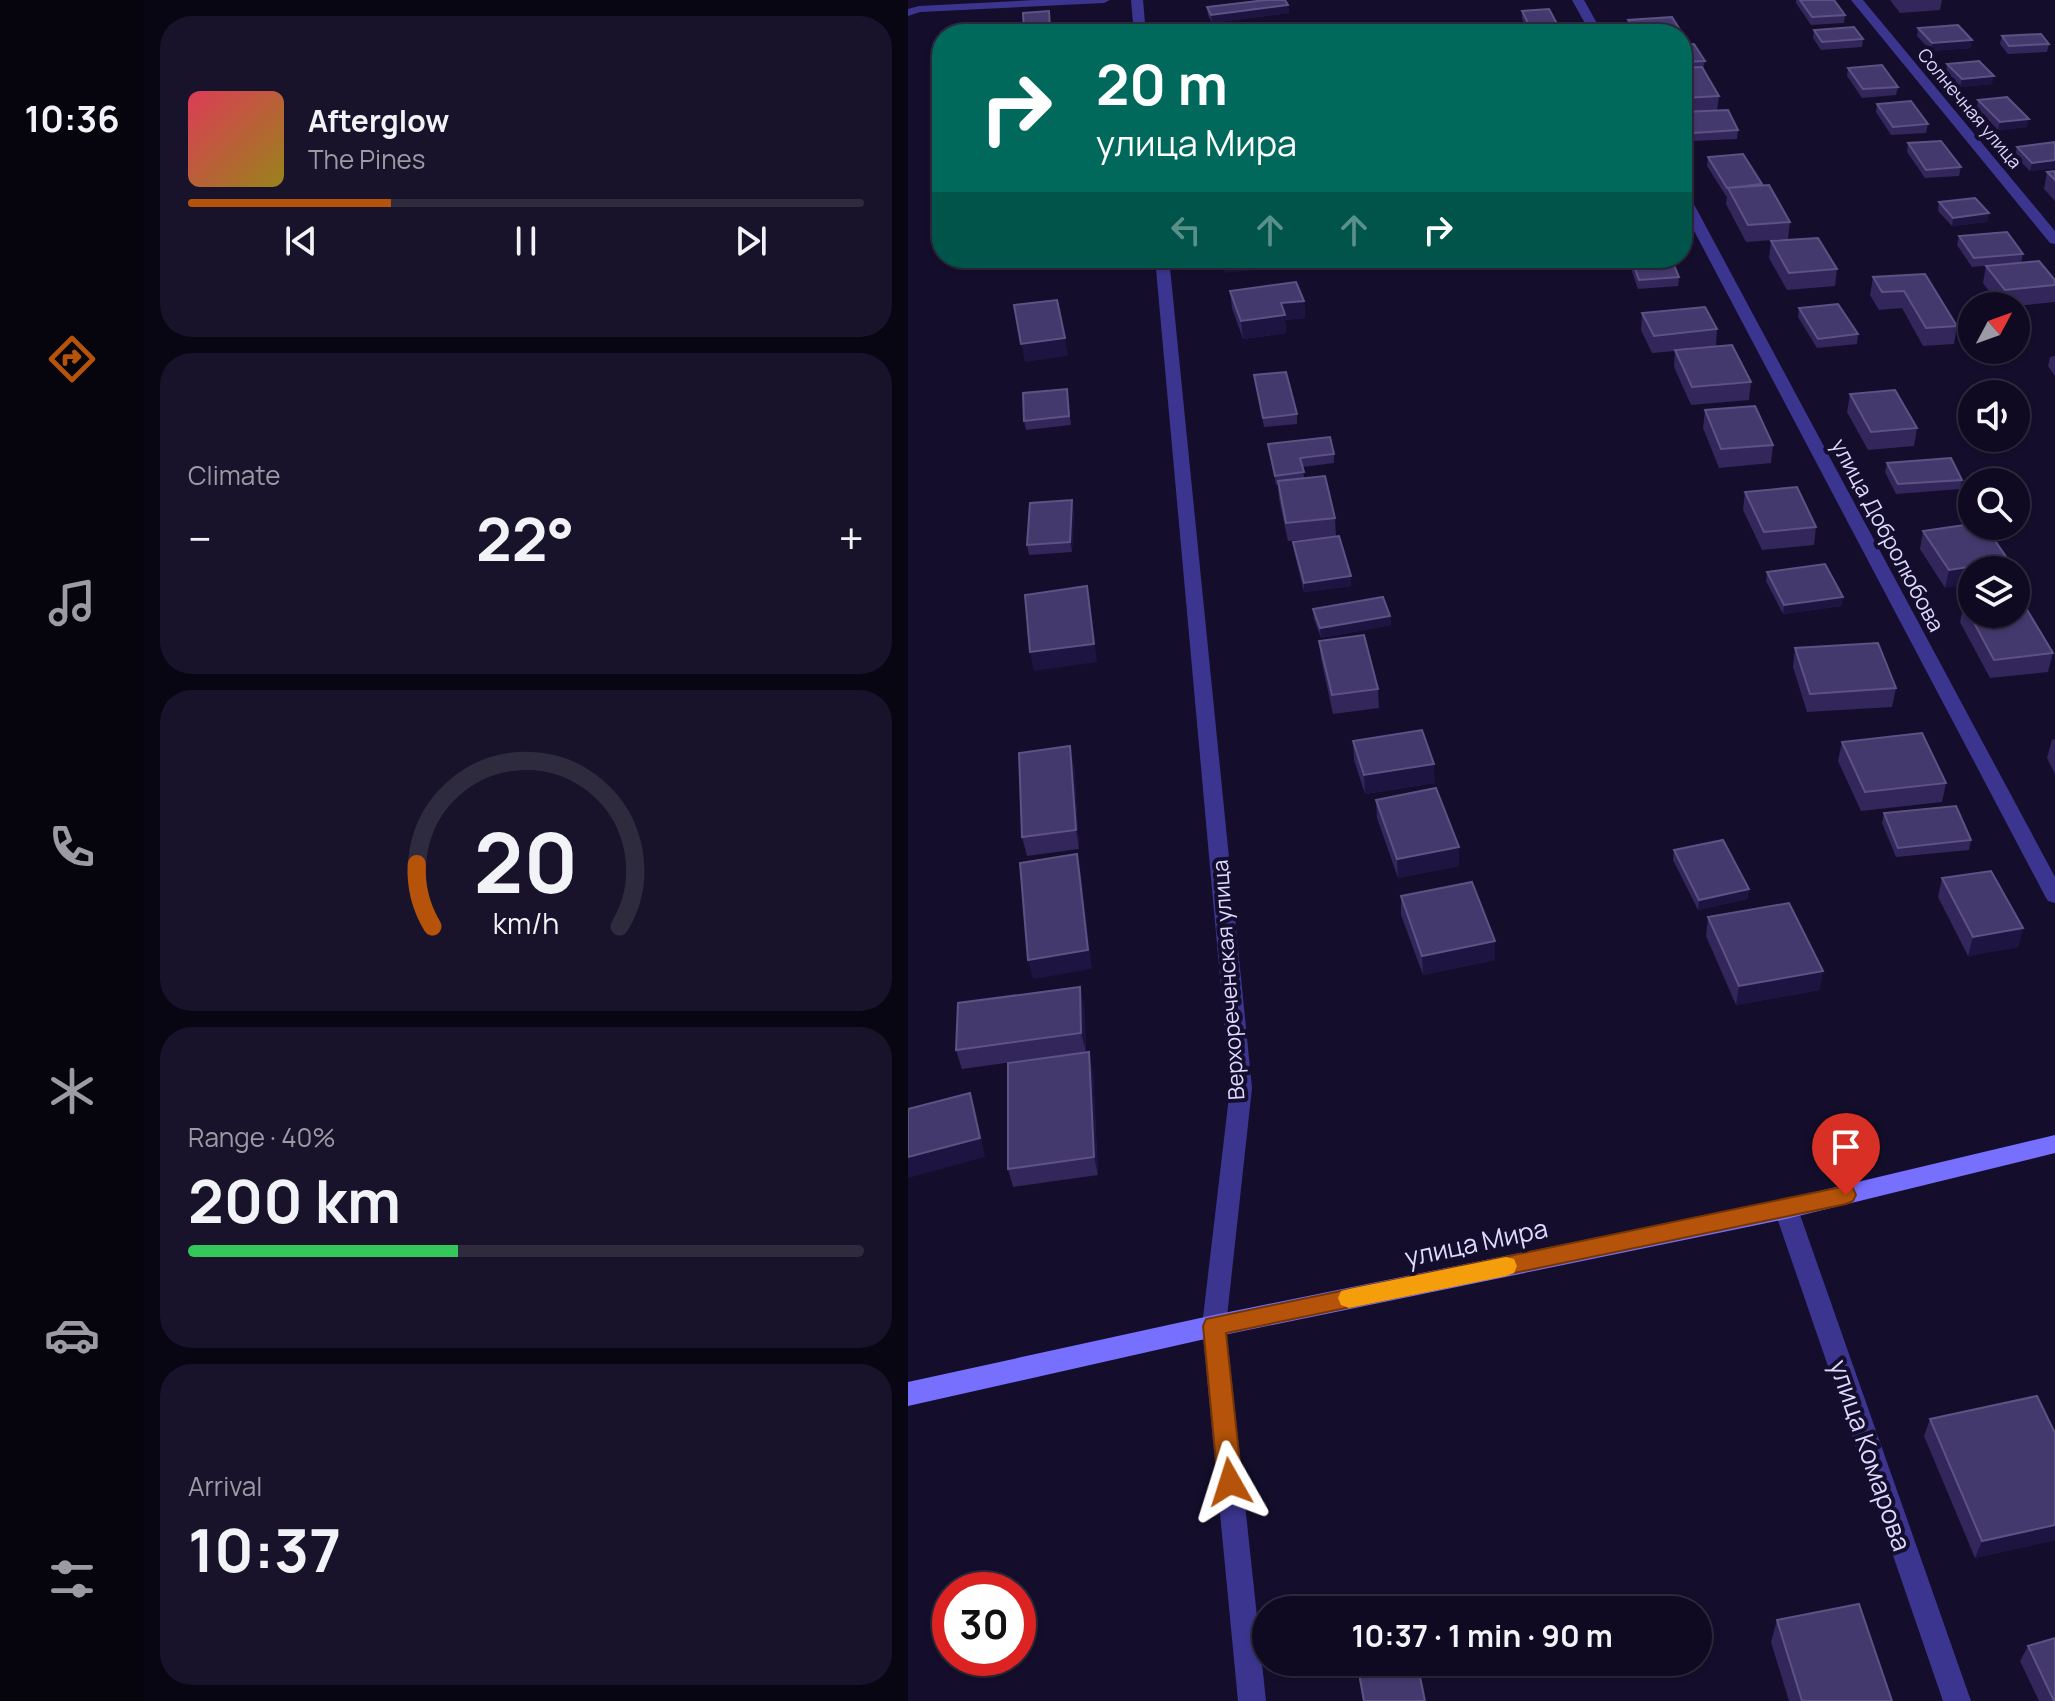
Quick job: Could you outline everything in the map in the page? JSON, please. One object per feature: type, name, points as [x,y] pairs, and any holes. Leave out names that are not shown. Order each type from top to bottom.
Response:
[{"type":"street","points":[[908,13],[919,9],[1104,0]]},
{"type":"street","points":[[1137,0],[1139,24]]},
{"type":"street","points":[[1578,0],[1591,24]]},
{"type":"street","name":"Солнечная улица","points":[[1857,0],[2055,240]]},
{"type":"street","name":"улица Добролюбова","points":[[1692,214],[2055,896]]},
{"type":"street","name":"Верхореченская улица","points":[[1163,268],[1241,1088],[1214,1326],[1252,1701]]},
{"type":"street","name":"улица Мира","points":[[908,1394],[1214,1326],[1786,1209],[2055,1144]]},
{"type":"street","name":"улица Комарова","points":[[1786,1209],[1957,1701]]},
{"type":"building","points":[[1285,0],[1288,5],[1211,15],[1207,7]]},
{"type":"building","points":[[1800,0],[1834,0],[1845,15],[1812,17]]},
{"type":"building","points":[[1549,9],[1557,24],[1528,24],[1522,11]]},
{"type":"building","points":[[1049,11],[1050,24],[1024,24],[1023,13]]},
{"type":"building","points":[[1672,17],[1676,24],[1631,24],[1628,20]]},
{"type":"building","points":[[1958,25],[1972,40],[1932,43],[1918,28]]},
{"type":"building","points":[[1854,27],[1863,39],[1822,42],[1814,30]]},
{"type":"building","points":[[2041,34],[2049,44],[2009,46],[2002,36]]},
{"type":"building","points":[[1694,44],[1705,61],[1692,62]]},
{"type":"building","points":[[1979,61],[1994,76],[1962,79],[1947,64]]},
{"type":"building","points":[[1882,65],[1898,87],[1863,89],[1848,68]]},
{"type":"building","points":[[1702,67],[1719,96],[1692,98],[1692,68]]},
{"type":"building","points":[[2007,97],[2029,119],[2000,122],[1978,100]]},
{"type":"building","points":[[1911,101],[1928,124],[1893,127],[1877,104]]},
{"type":"building","points":[[1728,110],[1738,130],[1693,133],[1692,112]]},
{"type":"building","points":[[1941,141],[1961,167],[1926,170],[1908,143]]},
{"type":"building","points":[[2055,142],[2055,160],[2032,163],[2017,147]]},
{"type":"building","points":[[1743,154],[1762,184],[1727,188],[1708,157]]},
{"type":"building","points":[[1769,185],[1790,222],[1748,225],[1728,188]]},
{"type":"building","points":[[1975,198],[1989,213],[1953,218],[1939,202]]},
{"type":"building","points":[[2007,232],[2023,254],[1974,258],[1959,236]]},
{"type":"building","points":[[1818,238],[1837,269],[1789,273],[1771,241]]},
{"type":"building","points":[[2039,261],[2055,280],[2055,285],[2005,290],[1986,266]]},
{"type":"building","points":[[1635,268],[1675,268],[1679,277],[1639,280]]},
{"type":"building","points":[[1925,274],[1957,326],[1926,328],[1904,291],[1882,292],[1873,277]]},
{"type":"building","points":[[1296,282],[1304,301],[1281,303],[1285,315],[1241,321],[1230,291]]},
{"type":"building","points":[[1057,300],[1065,338],[1021,344],[1014,305]]},
{"type":"building","points":[[1838,304],[1858,334],[1818,339],[1799,308]]},
{"type":"building","points":[[1705,307],[1717,329],[1654,336],[1642,313]]},
{"type":"building","points":[[1732,345],[1751,382],[1692,387],[1675,350]]},
{"type":"building","points":[[1286,372],[1297,414],[1263,418],[1254,375]]},
{"type":"building","points":[[1067,389],[1069,416],[1024,421],[1023,393]]},
{"type":"building","points":[[1895,390],[1917,428],[1871,432],[1850,394]]},
{"type":"building","points":[[1755,406],[1773,445],[1721,449],[1705,410]]},
{"type":"building","points":[[1330,437],[1334,454],[1300,458],[1304,472],[1275,476],[1268,444]]},
{"type":"building","points":[[1951,458],[1958,472],[1958,480],[1898,484],[1887,463]]},
{"type":"building","points":[[1325,476],[1335,518],[1286,523],[1278,481]]},
{"type":"building","points":[[1797,487],[1816,527],[1764,532],[1745,492]]},
{"type":"building","points":[[1072,500],[1070,542],[1027,545],[1030,503]]},
{"type":"building","points":[[1958,526],[1958,540],[1995,540],[2006,556],[1958,556],[1958,569],[1949,570],[1923,531]]},
{"type":"building","points":[[1339,536],[1351,576],[1304,583],[1293,542]]},
{"type":"building","points":[[1825,564],[1843,597],[1784,605],[1767,572]]},
{"type":"building","points":[[1087,586],[1094,644],[1030,652],[1025,595]]},
{"type":"building","points":[[1383,597],[1390,616],[1320,628],[1313,609]]},
{"type":"building","points":[[2030,615],[2053,653],[1994,660],[1977,628],[2030,628]]},
{"type":"building","points":[[1364,635],[1378,689],[1332,695],[1319,641]]},
{"type":"building","points":[[1878,643],[1896,688],[1810,694],[1795,648]]},
{"type":"building","points":[[1422,730],[1434,764],[1364,775],[1353,741]]},
{"type":"building","points":[[1922,733],[1946,783],[1865,792],[1842,742]]},
{"type":"building","points":[[1070,746],[1076,830],[1022,837],[1019,753]]},
{"type":"building","points":[[1436,788],[1459,847],[1397,859],[1376,800]]},
{"type":"building","points":[[1956,806],[1971,840],[1898,848],[1884,813]]},
{"type":"building","points":[[1723,840],[1749,889],[1699,900],[1674,850]]},
{"type":"building","points":[[1077,854],[1088,950],[1028,960],[1020,863]]},
{"type":"building","points":[[1991,871],[2023,928],[1973,937],[1942,878]]},
{"type":"building","points":[[1472,882],[1495,941],[1422,956],[1401,896]]},
{"type":"building","points":[[1789,903],[1823,971],[1739,986],[1708,917]]},
{"type":"building","points":[[1080,987],[1081,1033],[956,1050],[958,1003]]},
{"type":"building","points":[[1089,1052],[1094,1157],[1008,1169],[1008,1063]]},
{"type":"building","points":[[970,1093],[980,1138],[908,1157],[908,1109]]},
{"type":"building","points":[[2037,1396],[2055,1433],[2055,1525],[1982,1541],[1930,1419]]},
{"type":"building","points":[[1859,1604],[1892,1701],[1802,1701],[1777,1620]]},
{"type":"building","points":[[2055,1638],[2055,1701],[2054,1701],[2028,1646]]},
{"type":"building","points":[[1360,1676],[1420,1676],[1425,1701],[1364,1701]]},
{"type":"slow traffic","points":[[1349,1298],[1506,1266]]},
{"type":"route","points":[[1230,1482],[1214,1326],[1846,1195]]}]
